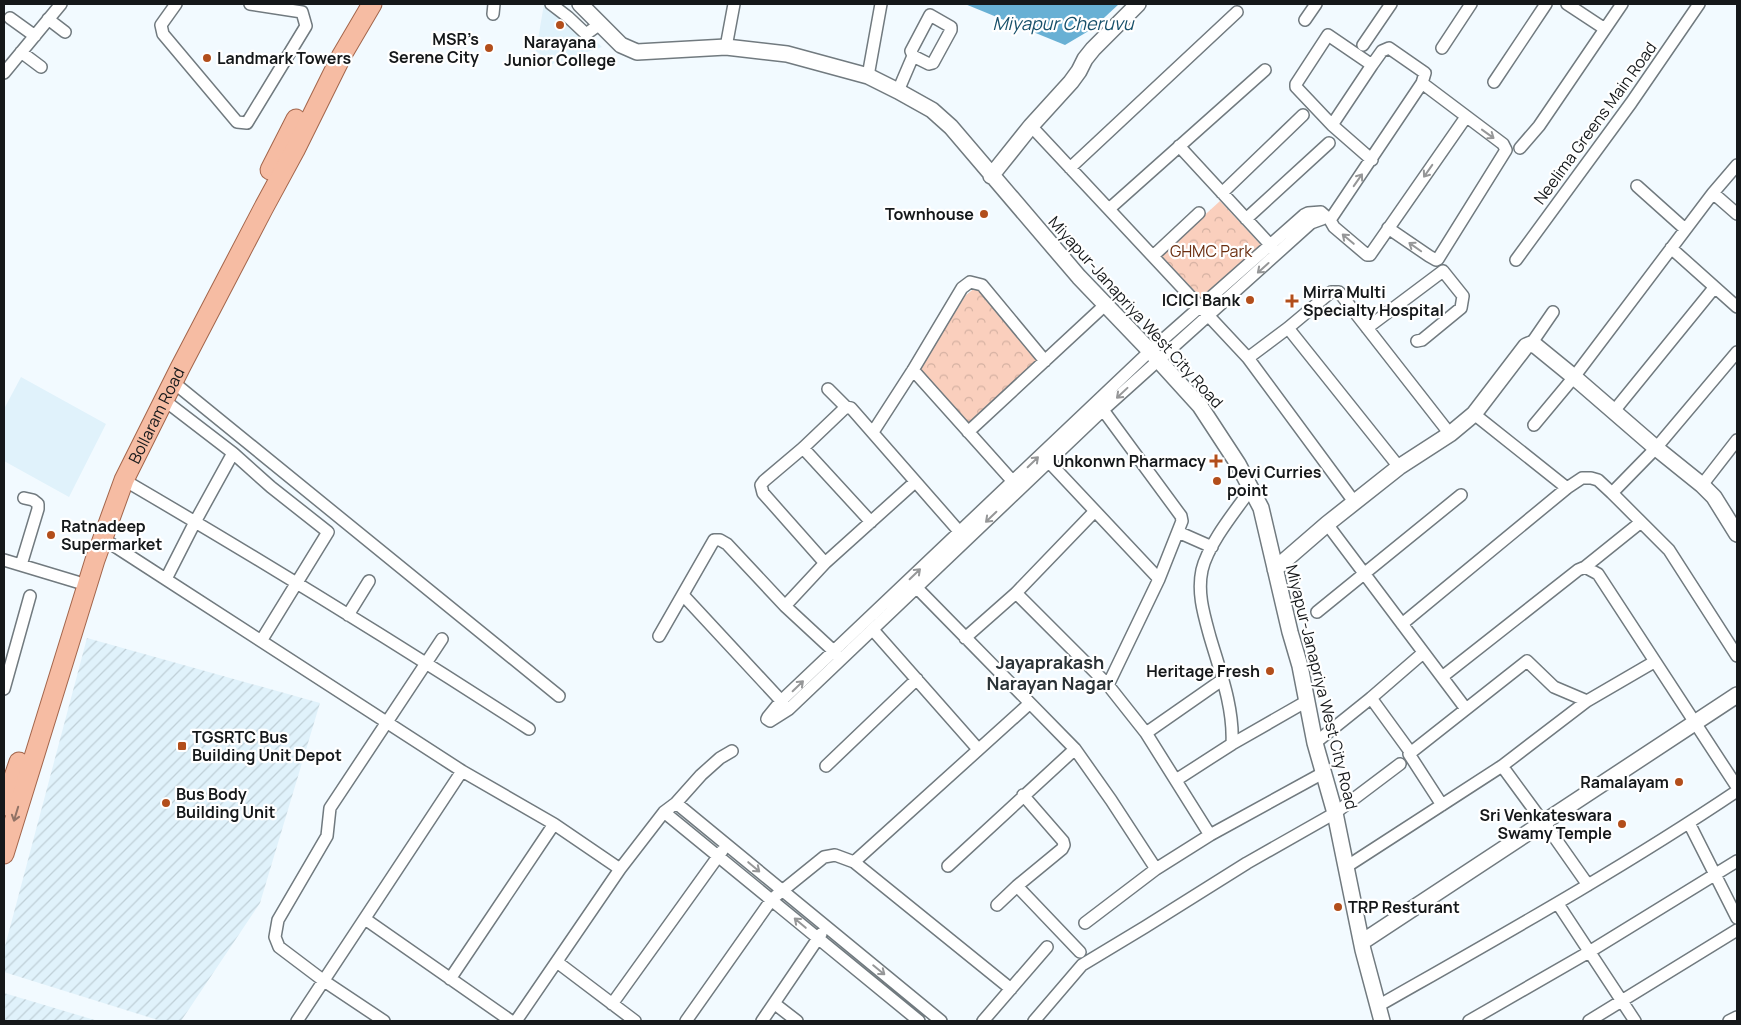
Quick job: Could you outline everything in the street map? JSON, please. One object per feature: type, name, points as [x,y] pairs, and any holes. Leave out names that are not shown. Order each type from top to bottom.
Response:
[{"type":"main road","name":"Bollaram Road","points":[[4,806],[45,687],[77,582],[114,476],[331,50],[358,4]]},
{"type":"main road","name":"Bollaram Road","points":[[4,854],[102,538],[124,480],[173,382],[295,150],[342,55],[372,4]]},
{"type":"street","points":[[4,73],[61,4]]},
{"type":"street","points":[[176,4],[161,26],[163,34],[237,122],[246,123],[306,26],[302,12],[250,4]]},
{"type":"street","points":[[551,4],[586,34],[600,24]]},
{"type":"street","name":"Miyapur-Janapriya West City Road","points":[[580,4],[621,45],[637,52],[726,47],[787,54],[868,76],[932,110],[950,127],[1105,305],[1200,406],[1238,464],[1261,508],[1307,701],[1315,743],[1335,813],[1363,946],[1382,1021]]},
{"type":"street","points":[[726,47],[734,4]]},
{"type":"street","points":[[868,76],[882,4]]},
{"type":"street","points":[[991,176],[1079,71],[1093,49],[1138,4]]},
{"type":"street","points":[[1305,20],[1316,4]]},
{"type":"street","points":[[1363,45],[1391,4]]},
{"type":"street","points":[[1442,48],[1471,4]]},
{"type":"street","points":[[1494,82],[1546,4]]},
{"type":"street","points":[[1567,4],[1605,29]]},
{"type":"street","points":[[1520,148],[1539,126],[1622,4]]},
{"type":"street","name":"Neelima Greens Main Road","points":[[1516,260],[1631,103],[1694,6]]},
{"type":"street","points":[[1070,168],[1237,12]]},
{"type":"street","points":[[10,18],[35,36]]},
{"type":"street","points":[[48,19],[65,32]]},
{"type":"street","points":[[1372,65],[1329,36],[1325,37],[1296,84],[1296,87],[1332,125],[1372,160]]},
{"type":"street","points":[[683,594],[785,705],[1154,355],[1275,250],[1311,223],[1328,218],[1372,160],[1422,83],[1425,73],[1392,49],[1389,48],[1382,51],[1332,125]]},
{"type":"street","points":[[21,52],[41,68]]},
{"type":"street","points":[[898,91],[914,56]]},
{"type":"street","points":[[1108,209],[1265,70]]},
{"type":"street","points":[[1388,228],[1436,260],[1506,150],[1503,144],[1422,83]]},
{"type":"street","points":[[1222,193],[1303,115]]},
{"type":"street","points":[[1328,218],[1334,227],[1367,255],[1372,253],[1466,117]]},
{"type":"street","points":[[1031,126],[1248,358],[1355,502]]},
{"type":"street","points":[[1246,219],[1329,143]]},
{"type":"street","points":[[1179,146],[1275,250]]},
{"type":"street","points":[[1534,425],[1574,377],[1685,229],[1737,165]]},
{"type":"street","points":[[1636,186],[1685,229]]},
{"type":"street","points":[[1713,193],[1737,214]]},
{"type":"street","points":[[1152,256],[1199,213]]},
{"type":"street","points":[[1671,248],[1737,307]]},
{"type":"street","points":[[1367,328],[1443,271],[1463,296],[1462,308],[1422,340],[1418,341]]},
{"type":"street","points":[[873,432],[962,288],[970,282],[982,285],[1045,361]]},
{"type":"street","points":[[1614,411],[1714,288]]},
{"type":"street","points":[[1248,358],[1331,292],[1339,292],[1450,434]]},
{"type":"street","points":[[968,432],[1105,305]]},
{"type":"street","points":[[1275,569],[1327,524],[1399,467],[1450,434],[1474,414],[1526,346],[1531,344],[1553,312]]},
{"type":"street","points":[[1288,328],[1399,467]]},
{"type":"street","points":[[1531,344],[1574,377],[1702,485],[1714,497],[1735,525]]},
{"type":"street","points":[[1612,493],[1656,448],[1737,352]]},
{"type":"street","points":[[1017,485],[1048,462],[1103,410],[1154,355]]},
{"type":"street","points":[[913,370],[1017,485]]},
{"type":"street","points":[[173,382],[559,696]]},
{"type":"street","points":[[828,389],[846,407],[851,408],[963,536]]},
{"type":"street","points":[[164,400],[233,453],[271,487],[328,532],[261,641]]},
{"type":"street","points":[[825,563],[761,490],[761,486],[764,481],[803,448],[846,407]]},
{"type":"street","points":[[1103,410],[1181,516],[1182,525],[1159,579],[1108,685]]},
{"type":"street","points":[[1474,414],[1567,488]]},
{"type":"street","points":[[1702,485],[1737,440]]},
{"type":"street","points":[[803,448],[871,522]]},
{"type":"street","points":[[166,579],[233,453]]},
{"type":"street","points":[[1048,462],[1159,579]]},
{"type":"street","points":[[1402,624],[1567,488],[1582,478],[1591,478],[1598,480],[1669,550],[1737,656]]},
{"type":"street","points":[[124,480],[297,583],[529,729]]},
{"type":"street","points":[[785,606],[825,563],[915,482]]},
{"type":"street","points":[[1232,744],[1233,728],[1202,607],[1200,584],[1202,568],[1212,548],[1251,489]]},
{"type":"street","points":[[1317,612],[1461,495]]},
{"type":"street","points":[[22,565],[38,509],[38,504],[33,500],[24,498]]},
{"type":"street","points":[[965,638],[1016,593],[1095,511]]},
{"type":"street","points":[[1442,677],[1641,522]]},
{"type":"street","points":[[1327,524],[1466,709]]},
{"type":"street","points":[[1178,532],[1212,548]]},
{"type":"street","points":[[838,655],[873,630],[916,588],[963,536]]},
{"type":"street","points":[[102,538],[462,770],[554,824],[620,869]]},
{"type":"street","points":[[659,636],[714,540],[720,540],[727,544],[785,606],[838,655]]},
{"type":"street","points":[[4,560],[77,582]]},
{"type":"street","points":[[1585,567],[1598,574],[1737,787]]},
{"type":"street","points":[[348,615],[369,581]]},
{"type":"street","points":[[916,588],[1075,749],[1112,800],[1156,870]]},
{"type":"street","points":[[1016,593],[1108,685],[1146,733],[1210,835]]},
{"type":"street","points":[[4,689],[30,596]]},
{"type":"street","points":[[873,630],[978,749]]},
{"type":"street","points":[[384,1021],[324,981],[278,947],[275,937],[278,920],[327,836],[330,808],[442,639]]},
{"type":"street","points":[[1315,743],[1423,653]]},
{"type":"street","points":[[1411,753],[1527,661],[1554,687],[1587,701]]},
{"type":"street","points":[[1346,867],[1502,766],[1587,701],[1654,662]]},
{"type":"street","points":[[826,766],[917,679]]},
{"type":"street","points":[[1146,733],[1222,680]]},
{"type":"street","points":[[1363,946],[1698,726],[1737,695]]},
{"type":"street","points":[[1371,698],[1411,753],[1409,754],[1442,805]]},
{"type":"street","points":[[1176,780],[1232,744],[1307,701]]},
{"type":"street","points":[[854,862],[1029,704]]},
{"type":"street","points":[[1698,726],[1737,706]]},
{"type":"street","points":[[948,866],[1075,749]]},
{"type":"street","points":[[516,1021],[620,869],[664,812],[701,775],[720,758],[732,751]]},
{"type":"street","points":[[1034,1021],[1082,965],[1145,928],[1247,863],[1335,813],[1400,764]]},
{"type":"street","points":[[1502,766],[1588,885]]},
{"type":"street","points":[[297,1021],[462,770]]},
{"type":"street","points":[[1085,923],[1156,870],[1210,835],[1323,774]]},
{"type":"street","points":[[1378,1006],[1558,904],[1737,792]]},
{"type":"street","points":[[997,904],[1062,849],[1064,845],[1063,841],[1023,795]]},
{"type":"street","points":[[676,802],[941,1021]]},
{"type":"street","points":[[664,812],[919,1021]]},
{"type":"street","points":[[1689,823],[1737,918]]},
{"type":"street","points":[[450,979],[554,824]]},
{"type":"street","points":[[612,1004],[727,844]]},
{"type":"street","points":[[686,1021],[772,899],[824,856],[835,855],[854,862],[1010,989]]},
{"type":"street","points":[[1469,1021],[1589,952],[1737,861]]},
{"type":"street","points":[[1017,886],[1080,952]]},
{"type":"street","points":[[1558,904],[1635,1021]]},
{"type":"street","points":[[365,919],[511,1021]]},
{"type":"street","points":[[762,1021],[827,927]]},
{"type":"street","points":[[1589,1021],[1737,930]]},
{"type":"street","points":[[982,1021],[1047,947]]},
{"type":"street","points":[[557,962],[635,1021]]},
{"type":"street","points":[[775,1004],[797,1021]]},
{"type":"street","points":[[1729,1021],[1737,1017]]},
{"type":"shaded area","name":"Narayana Junior College","points":[[544,4],[558,4],[602,47],[552,64],[536,51]]},
{"type":"shaded area","points":[[21,377],[106,424],[69,497],[4,461],[4,409]]},
{"type":"shaded area","name":"Bus Body Building Unit","points":[[87,638],[320,703],[260,903],[181,1021],[161,1021],[4,972],[4,950]]},
{"type":"shaded area","points":[[4,993],[98,1021],[4,1021]]},
{"type":"green space","name":"GHMC Park","points":[[1220,201],[1262,246],[1203,300],[1161,255]]},
{"type":"green space","points":[[975,288],[979,289],[1041,360],[968,423],[919,368],[966,295]]},
{"type":"water","name":"Miyapur Cheruvu","points":[[965,4],[1119,4],[1092,29],[1065,45]]},
{"type":"place","name":"Narayana Junior College","points":[[560,25]]},
{"type":"place","name":"MSR’s Serene City","points":[[489,48]]},
{"type":"place","name":"Landmark Towers","points":[[207,58]]},
{"type":"place","name":"Townhouse","points":[[984,214]]},
{"type":"place","name":"ICICI Bank","points":[[1250,300]]},
{"type":"place","name":"Mirra Multi Specialty Hospital","points":[[1292,301]]},
{"type":"place","name":"Unkonwn Pharmacy","points":[[1216,461]]},
{"type":"place","name":"Devi Curries point","points":[[1217,481]]},
{"type":"place","name":"Ratnadeep Supermarket","points":[[51,535]]},
{"type":"place","name":"Heritage Fresh","points":[[1270,671]]},
{"type":"place","name":"TGSRTC Bus Building Unit Depot","points":[[182,746]]},
{"type":"place","name":"Ramalayam","points":[[1679,782]]},
{"type":"place","name":"Bus Body Building Unit","points":[[166,803]]},
{"type":"place","name":"Sri Venkateswara Swamy Temple","points":[[1622,824]]},
{"type":"place","name":"TRP Resturant","points":[[1338,907]]},
{"type":"district","name":"Jayaprakash Narayan Nagar","points":[[1050,672]]}]
